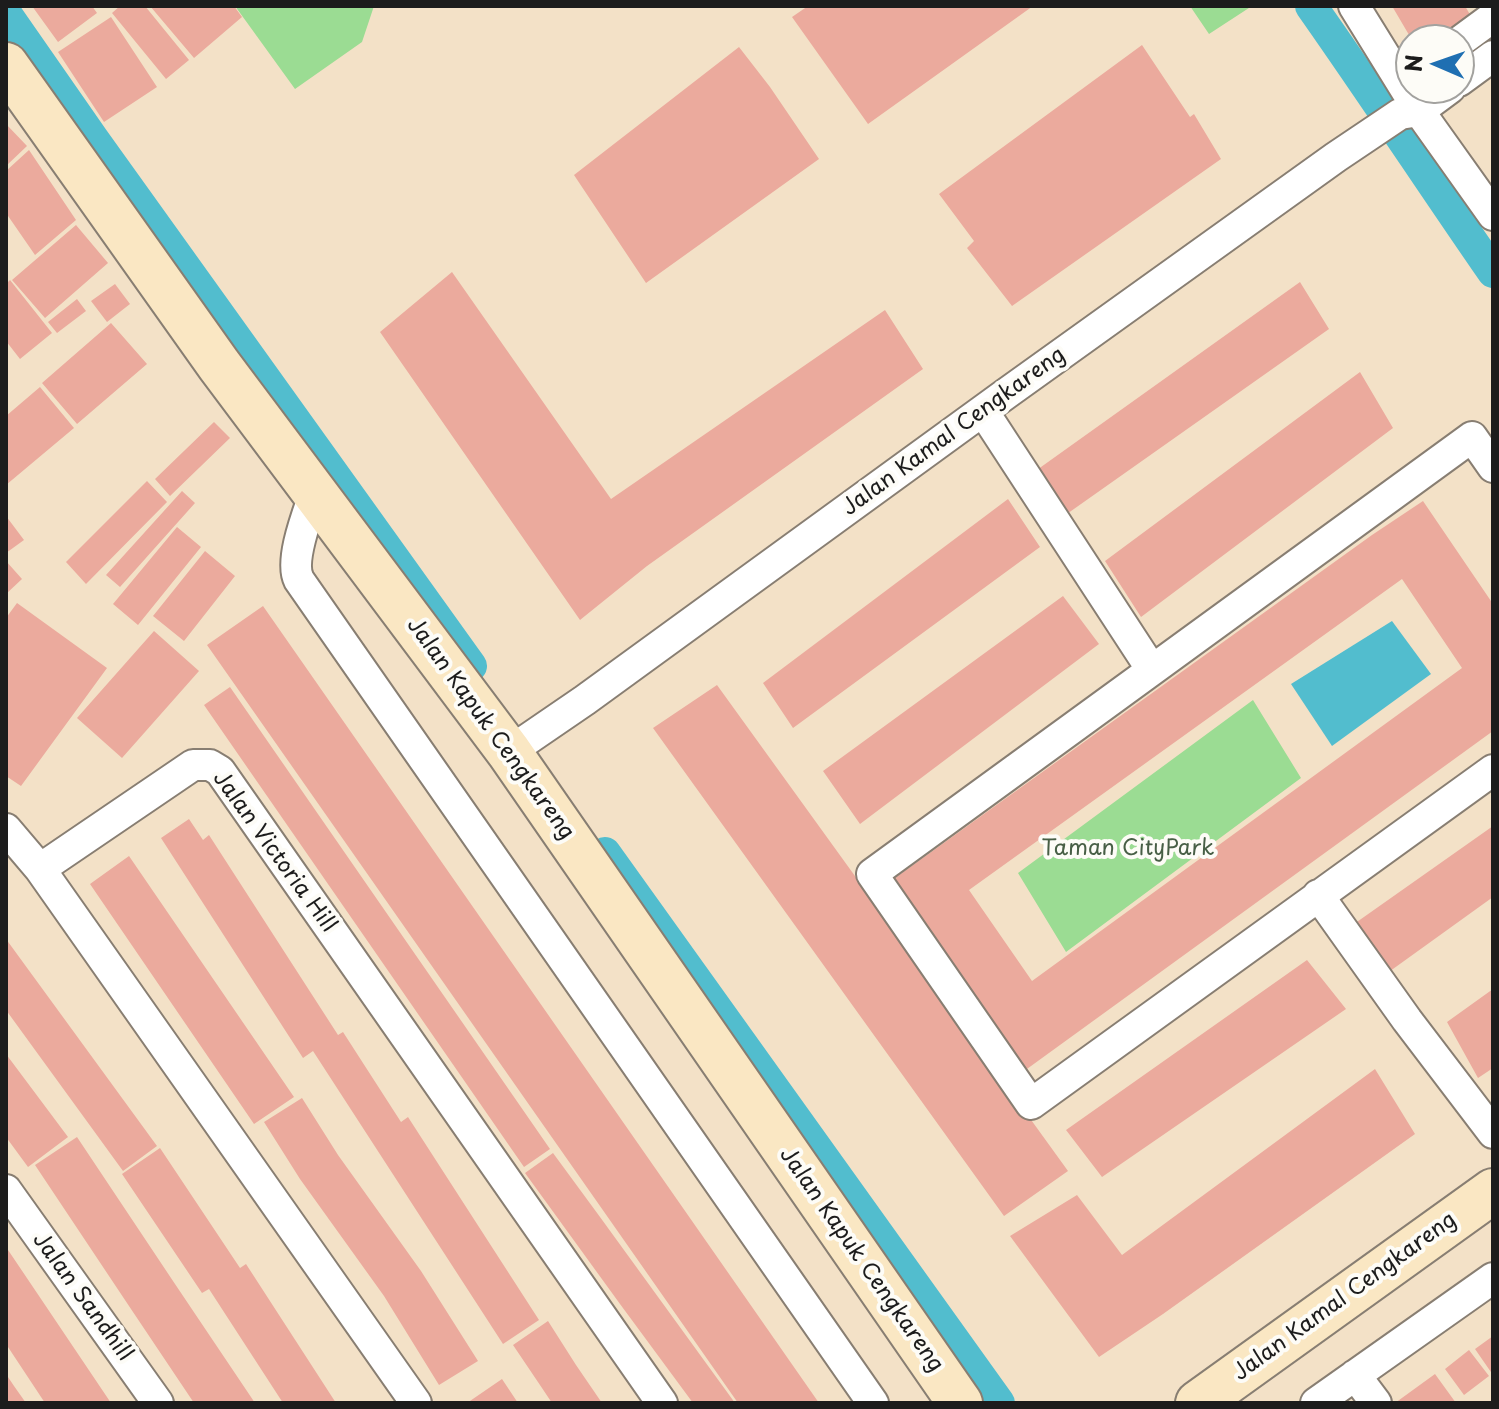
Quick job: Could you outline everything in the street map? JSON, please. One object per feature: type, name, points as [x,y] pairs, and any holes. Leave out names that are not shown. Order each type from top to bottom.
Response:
[{"type":"street","points":[[1354,6],[1395,64]]},
{"type":"street","points":[[1475,30],[1493,17]]},
{"type":"street","points":[[1475,69],[1493,56]]},
{"type":"street","name":"Jalan Kapuk Cengkareng","points":[[6,65],[219,365],[512,750],[960,1403]]},
{"type":"street","points":[[1405,104],[1404,114],[1493,215]]},
{"type":"street","name":"Jalan Kamal Cengkareng","points":[[512,750],[1355,144],[1422,104]]},
{"type":"street","points":[[983,411],[1152,670]]},
{"type":"street","points":[[1493,467],[1472,437],[872,874],[1031,1104],[1493,770]]},
{"type":"street","points":[[315,492],[296,555],[295,573],[299,580],[873,1403]]},
{"type":"street","name":"Jalan Victoria Hill","points":[[40,869],[193,765],[210,765],[220,771],[662,1403]]},
{"type":"street","points":[[6,829],[40,869],[416,1403]]},
{"type":"street","points":[[1318,895],[1493,1133]]},
{"type":"street","name":"Jalan Sandhill","points":[[6,1190],[158,1403]]},
{"type":"street","name":"Jalan Kamal Cengkareng","points":[[1198,1403],[1493,1191]]},
{"type":"street","points":[[1316,1403],[1493,1278]]},
{"type":"street","points":[[1355,1375],[1376,1403]]},
{"type":"green space","points":[[235,6],[374,6],[362,42],[295,89]]},
{"type":"green space","points":[[1190,6],[1252,6],[1209,34]]},
{"type":"green space","name":"Taman CityPark","points":[[1253,700],[1301,778],[1066,952],[1018,873]]},
{"type":"water","points":[[1392,621],[1431,674],[1332,746],[1291,684]]},
{"type":"building","points":[[32,6],[92,6],[97,13],[58,42]]},
{"type":"building","points":[[120,6],[145,6],[189,60],[166,79],[112,13]]},
{"type":"building","points":[[150,6],[234,6],[242,17],[194,58]]},
{"type":"building","points":[[808,6],[1033,6],[868,124],[792,17]]},
{"type":"building","points":[[1392,6],[1465,6],[1475,23],[1473,24],[1403,24]]},
{"type":"building","points":[[111,17],[157,87],[104,122],[58,52]]},
{"type":"building","points":[[1142,45],[1190,117],[1194,114],[1221,159],[1012,306],[967,248],[974,241],[939,194]]},
{"type":"building","points":[[739,47],[819,159],[646,283],[574,175]]},
{"type":"building","points":[[6,124],[27,146],[6,166]]},
{"type":"building","points":[[29,150],[76,220],[35,255],[6,213],[6,171]]},
{"type":"building","points":[[76,225],[108,263],[45,318],[12,280]]},
{"type":"building","points":[[452,272],[611,499],[885,310],[923,369],[647,566],[580,620],[380,332]]},
{"type":"building","points":[[10,280],[52,333],[20,359],[6,341],[6,284]]},
{"type":"building","points":[[1300,282],[1329,329],[1064,516],[1034,472]]},
{"type":"building","points":[[115,284],[130,304],[107,322],[91,301]]},
{"type":"building","points":[[77,299],[86,311],[57,333],[48,322]]},
{"type":"building","points":[[111,323],[147,364],[77,424],[42,383]]},
{"type":"building","points":[[1360,372],[1393,428],[1141,617],[1105,561]]},
{"type":"building","points":[[40,387],[74,428],[6,485],[6,416]]},
{"type":"building","points":[[214,422],[230,438],[170,496],[155,479]]},
{"type":"building","points":[[147,481],[167,502],[86,584],[66,562]]},
{"type":"building","points":[[182,491],[195,503],[120,587],[106,575]]},
{"type":"building","points":[[1008,499],[1040,547],[793,728],[763,683]]},
{"type":"building","points":[[1423,501],[1493,604],[1493,731],[1020,1074],[888,883]],"holes":[[[1402,579],[1462,668],[1032,981],[969,890]]]},
{"type":"building","points":[[6,516],[24,540],[6,553]]},
{"type":"building","points":[[177,527],[201,547],[138,625],[113,604]]},
{"type":"building","points":[[205,551],[235,576],[184,641],[153,616]]},
{"type":"building","points":[[6,561],[22,579],[6,594]]},
{"type":"building","points":[[1063,596],[1099,644],[860,824],[823,771]]},
{"type":"building","points":[[17,603],[107,668],[21,786],[6,776],[6,618]]},
{"type":"building","points":[[263,606],[819,1403],[738,1403],[207,645]]},
{"type":"building","points":[[154,631],[199,671],[122,758],[77,718]]},
{"type":"building","points":[[717,685],[1068,1171],[1004,1216],[653,728]]},
{"type":"building","points":[[230,687],[550,1149],[524,1167],[204,705]]},
{"type":"building","points":[[189,819],[203,840],[209,835],[338,1035],[343,1032],[401,1122],[408,1117],[539,1320],[503,1344],[313,1051],[303,1058],[161,838]]},
{"type":"building","points":[[1493,826],[1493,897],[1386,974],[1354,924]]},
{"type":"building","points":[[129,856],[294,1097],[254,1124],[90,884]]},
{"type":"building","points":[[6,939],[157,1146],[123,1171],[6,1010]]},
{"type":"building","points":[[1307,960],[1346,1009],[1102,1177],[1066,1130]]},
{"type":"building","points":[[1493,989],[1493,1068],[1478,1078],[1447,1022]]},
{"type":"building","points":[[6,1054],[68,1137],[28,1167],[6,1137]]},
{"type":"building","points":[[1375,1069],[1415,1134],[1099,1357],[1010,1236],[1077,1195],[1122,1255]]},
{"type":"building","points":[[302,1098],[338,1155],[421,1271],[478,1361],[439,1385],[384,1296],[300,1179],[264,1122]]},
{"type":"building","points":[[77,1137],[255,1403],[194,1403],[133,1312],[35,1165]]},
{"type":"building","points":[[160,1148],[240,1268],[246,1264],[336,1403],[283,1403],[209,1289],[202,1293],[122,1174]]},
{"type":"building","points":[[553,1153],[735,1403],[693,1403],[620,1304],[525,1173]]},
{"type":"building","points":[[6,1247],[111,1403],[45,1403],[6,1344]]},
{"type":"building","points":[[548,1321],[602,1403],[552,1403],[513,1345]]},
{"type":"building","points":[[1493,1336],[1493,1375],[1475,1349]]},
{"type":"building","points":[[1469,1350],[1489,1376],[1464,1395],[1445,1369]]},
{"type":"building","points":[[6,1374],[14,1386],[26,1403],[6,1403]]},
{"type":"building","points":[[1435,1374],[1456,1403],[1395,1403]]},
{"type":"building","points":[[502,1379],[518,1403],[467,1403]]},
{"type":"waterway","points":[[1311,6],[1493,272]]},
{"type":"waterway","points":[[6,14],[471,666]]},
{"type":"waterway","points":[[605,853],[999,1403]]}]
